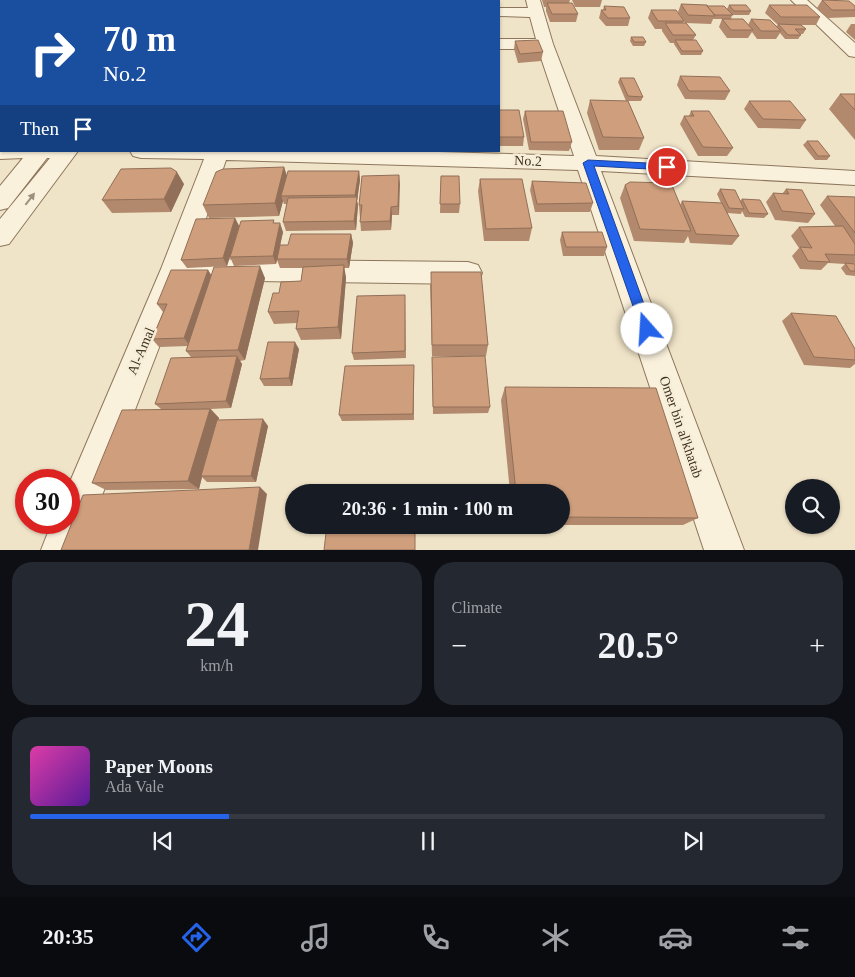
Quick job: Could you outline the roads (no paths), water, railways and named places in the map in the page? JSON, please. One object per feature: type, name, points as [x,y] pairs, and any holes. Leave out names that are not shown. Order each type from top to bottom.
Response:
[{"type":"street","points":[[798,0],[854,50]]},
{"type":"street","points":[[500,12],[534,6]]},
{"type":"street","name":"Omer bin al'khatab","points":[[534,6],[545,44],[724,550]]},
{"type":"street","points":[[500,44],[545,44]]},
{"type":"street","points":[[0,202],[40,152]]},
{"type":"street","points":[[0,238],[66,152]]},
{"type":"street","name":"Al-Amal","points":[[61,550],[175,269],[218,152]]},
{"type":"street","name":"No.2","points":[[249,152],[588,163],[855,178]]},
{"type":"street","points":[[175,269],[472,273]]}]
